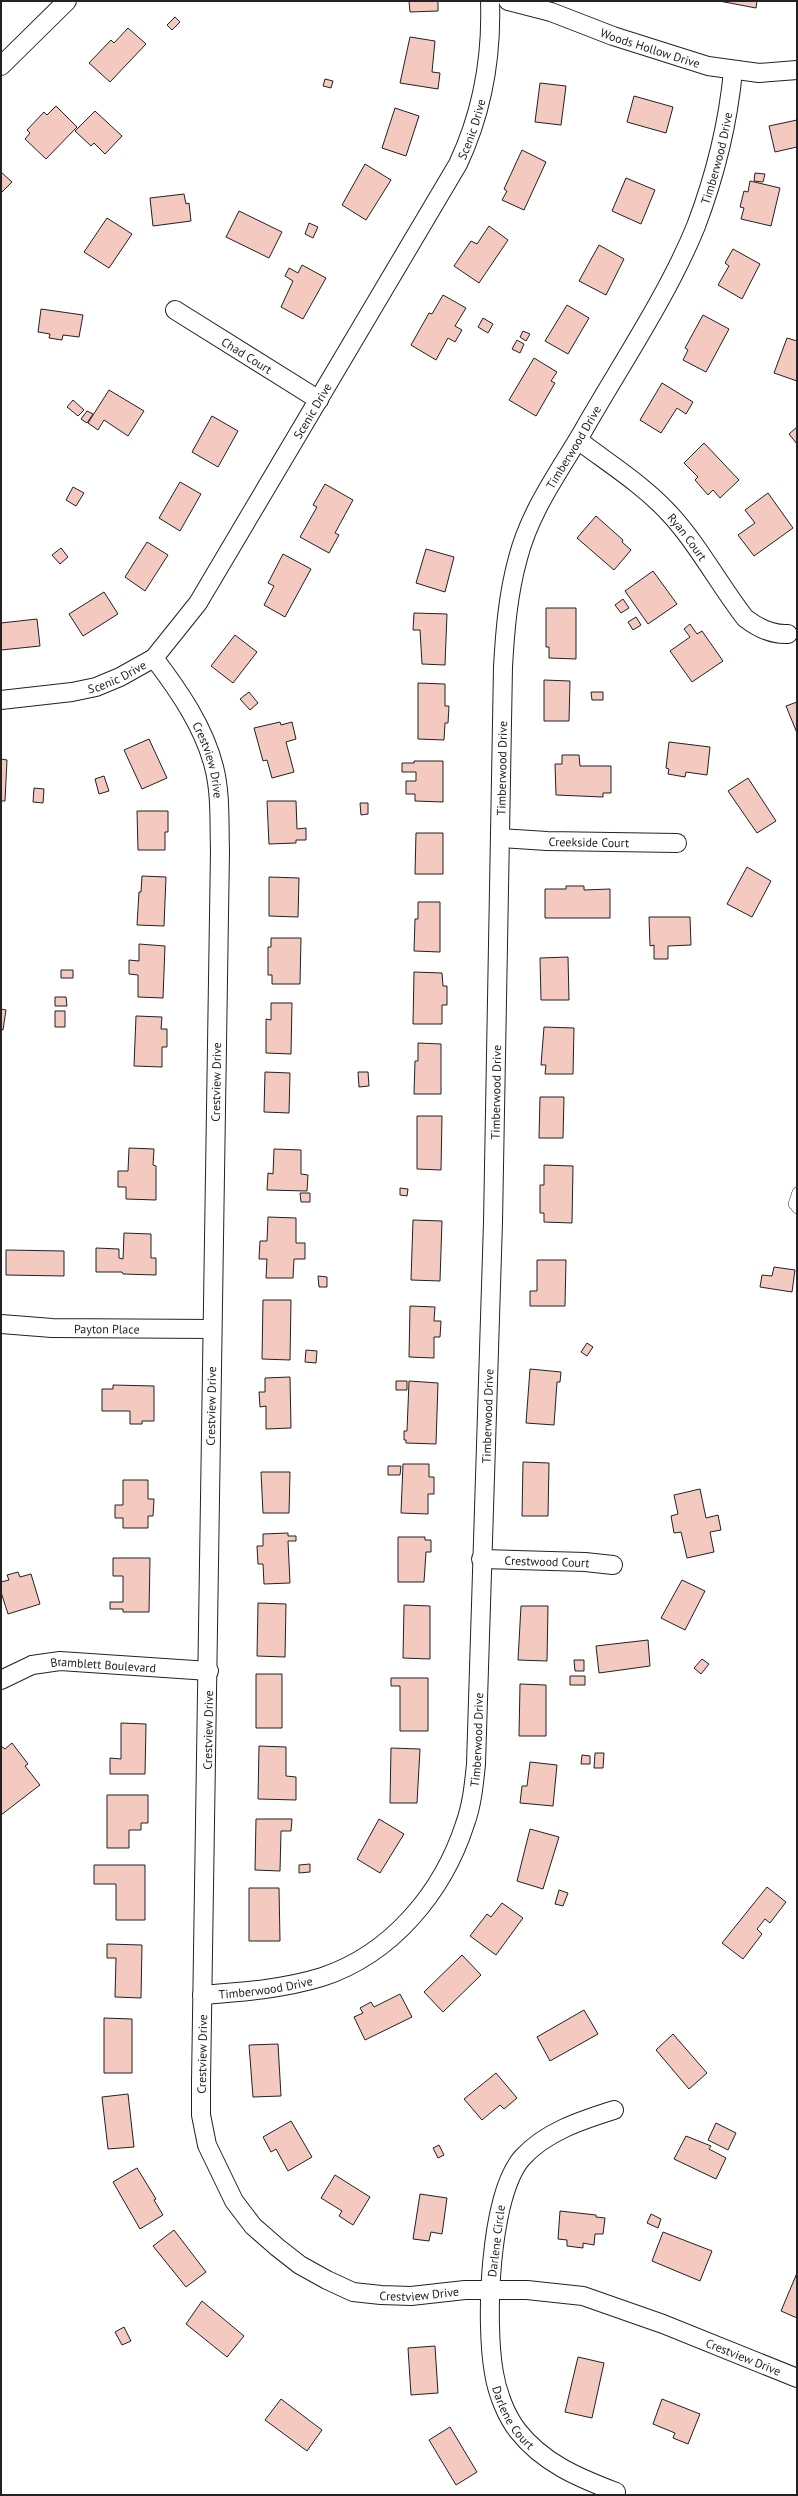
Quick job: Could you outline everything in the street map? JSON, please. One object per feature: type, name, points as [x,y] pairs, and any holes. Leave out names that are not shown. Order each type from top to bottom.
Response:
[{"type":"street","points":[[1,66],[67,1]]},
{"type":"street","name":"Scenic Drive","points":[[1,700],[72,692],[96,687],[120,677],[154,658],[181,625],[213,579],[458,164],[471,136],[480,106],[486,75],[490,1]]},
{"type":"street","name":"Woods Hollow Drive","points":[[508,1],[551,12],[684,59],[733,71],[760,73],[797,70]]},
{"type":"street","name":"Timberwood Drive","points":[[202,1996],[277,1987],[322,1976],[346,1967],[385,1942],[410,1920],[440,1881],[456,1849],[466,1823],[476,1764],[481,1559],[493,1222],[502,838],[503,668],[510,593],[518,557],[546,490],[578,440],[667,285],[695,227],[721,143],[730,104],[733,71]]},
{"type":"street","name":"Chad Court","points":[[175,310],[319,400]]},
{"type":"street","name":"Ryan Court","points":[[578,440],[638,484],[668,511],[694,542],[745,618],[756,627],[781,634],[788,634]]},
{"type":"street","name":"Crestview Drive","points":[[154,658],[177,689],[200,731],[214,768],[218,794],[220,850],[212,1329],[209,1671],[202,1996],[201,2115],[207,2145],[234,2201],[253,2226],[300,2265],[353,2292],[411,2296],[464,2290],[527,2290],[583,2296],[663,2324],[797,2378]]},
{"type":"street","name":"Creekside Court","points":[[502,838],[547,841],[677,843]]},
{"type":"street","name":"Payton Place","points":[[1,1324],[52,1328],[212,1329]]},
{"type":"street","name":"Crestwood Court","points":[[481,1559],[585,1562],[613,1565]]},
{"type":"street","name":"Bramblett Boulevard","points":[[1,1680],[32,1665],[60,1661],[209,1671]]},
{"type":"street","name":"Darlene Circle","points":[[490,2291],[498,2212],[510,2175],[521,2159],[536,2145],[552,2134],[614,2110]]},
{"type":"street","name":"Darlene Court","points":[[490,2291],[490,2334],[494,2373],[499,2392],[516,2429],[544,2458],[578,2478],[616,2492]]},
{"type":"lane","points":[[797,1192],[793,1204],[797,1209]]},
{"type":"building","points":[[409,1],[438,1],[438,11],[410,12]]},
{"type":"building","points":[[719,1],[757,1],[756,8]]},
{"type":"building","points":[[175,17],[180,22],[172,30],[167,25]]},
{"type":"building","points":[[128,28],[146,44],[110,82],[89,63],[111,40],[114,43]]},
{"type":"building","points":[[410,37],[435,41],[432,72],[440,73],[438,89],[400,83]]},
{"type":"building","points":[[325,79],[333,81],[331,88],[323,86]]},
{"type":"building","points":[[540,83],[566,86],[561,125],[535,122]]},
{"type":"building","points":[[634,96],[673,107],[666,133],[627,122]]},
{"type":"building","points":[[56,106],[77,127],[46,159],[25,139],[30,133],[27,130],[44,112],[47,115]]},
{"type":"building","points":[[395,108],[419,116],[406,156],[382,148]]},
{"type":"building","points":[[95,111],[122,136],[105,154],[94,143],[91,146],[75,131]]},
{"type":"building","points":[[797,120],[797,147],[775,152],[769,126]]},
{"type":"building","points":[[522,150],[546,162],[524,210],[502,200],[507,191],[504,189]]},
{"type":"building","points":[[365,164],[391,180],[366,220],[342,205]]},
{"type":"building","points":[[1,172],[12,182],[1,193]]},
{"type":"building","points":[[755,173],[765,174],[763,182],[754,181]]},
{"type":"building","points":[[626,178],[655,190],[641,224],[612,211]]},
{"type":"building","points":[[750,181],[780,188],[771,226],[741,219],[744,208],[740,207],[744,191],[748,192]]},
{"type":"building","points":[[184,194],[186,204],[189,203],[191,221],[153,226],[150,198]]},
{"type":"building","points":[[239,211],[282,232],[269,258],[226,237]]},
{"type":"building","points":[[107,218],[132,234],[109,268],[84,252]]},
{"type":"building","points":[[309,223],[318,227],[313,238],[305,234]]},
{"type":"building","points":[[489,226],[508,240],[479,283],[454,266],[471,241],[477,244]]},
{"type":"building","points":[[599,245],[624,259],[606,295],[579,281]]},
{"type":"building","points":[[733,249],[760,264],[742,299],[718,285],[729,266],[725,263]]},
{"type":"building","points":[[302,265],[326,278],[303,319],[281,307],[293,281],[285,276],[289,268],[298,273]]},
{"type":"building","points":[[443,295],[466,308],[455,326],[462,330],[455,342],[448,338],[436,360],[411,345],[429,313],[432,314]]},
{"type":"building","points":[[567,305],[589,318],[568,354],[545,341]]},
{"type":"building","points":[[41,309],[83,315],[79,337],[63,335],[62,340],[49,338],[50,334],[38,332]]},
{"type":"building","points":[[703,315],[729,329],[706,372],[683,360],[688,350],[685,348]]},
{"type":"building","points":[[483,318],[493,324],[488,333],[478,327]]},
{"type":"building","points":[[523,331],[530,334],[526,341],[520,337]]},
{"type":"building","points":[[787,338],[797,341],[797,381],[774,373]]},
{"type":"building","points":[[517,340],[524,344],[520,353],[512,349]]},
{"type":"building","points":[[534,358],[557,372],[551,381],[555,383],[536,416],[509,400]]},
{"type":"building","points":[[662,383],[693,402],[686,414],[677,408],[661,433],[640,420]]},
{"type":"building","points":[[109,390],[144,411],[128,436],[104,420],[98,430],[88,423]]},
{"type":"building","points":[[73,400],[84,410],[78,416],[67,407]]},
{"type":"building","points":[[87,411],[93,414],[87,423],[81,419]]},
{"type":"building","points":[[212,416],[238,431],[218,467],[192,452]]},
{"type":"building","points":[[797,427],[797,444],[789,434]]},
{"type":"building","points":[[704,443],[739,480],[720,498],[713,490],[708,495],[695,480],[698,477],[684,463]]},
{"type":"building","points":[[180,482],[201,494],[180,531],[159,518]]},
{"type":"building","points":[[325,484],[353,500],[335,533],[339,535],[329,553],[300,537],[317,507],[313,505]]},
{"type":"building","points":[[73,487],[84,493],[76,506],[66,500]]},
{"type":"building","points":[[768,493],[793,528],[754,556],[738,535],[755,523],[745,510]]},
{"type":"building","points":[[596,516],[623,540],[622,542],[631,550],[614,570],[577,538]]},
{"type":"building","points":[[147,542],[168,555],[145,591],[125,577]]},
{"type":"building","points":[[61,548],[68,557],[60,564],[52,555]]},
{"type":"building","points":[[426,549],[454,557],[445,592],[416,583]]},
{"type":"building","points":[[283,554],[311,569],[285,617],[264,605],[274,586],[268,583]]},
{"type":"building","points":[[653,571],[677,604],[648,624],[625,591]]},
{"type":"building","points":[[104,592],[118,614],[83,636],[69,614]]},
{"type":"building","points":[[623,599],[629,608],[621,613],[615,605]]},
{"type":"building","points":[[546,608],[576,608],[576,659],[549,658],[549,647],[546,647]]},
{"type":"building","points":[[414,613],[447,614],[445,665],[422,664],[420,630],[413,630]]},
{"type":"building","points":[[636,617],[641,625],[633,630],[628,622]]},
{"type":"building","points":[[37,619],[40,646],[1,650],[1,623]]},
{"type":"building","points":[[690,624],[697,634],[702,631],[723,661],[692,682],[670,651],[690,637],[684,629]]},
{"type":"building","points":[[235,635],[257,652],[233,683],[211,666]]},
{"type":"building","points":[[544,680],[570,681],[569,721],[544,721]]},
{"type":"building","points":[[418,683],[445,684],[445,706],[449,706],[448,723],[445,723],[444,740],[418,739]]},
{"type":"building","points":[[249,692],[258,703],[250,710],[240,699]]},
{"type":"building","points":[[591,692],[603,692],[603,700],[592,700]]},
{"type":"building","points":[[797,702],[797,733],[786,706]]},
{"type":"building","points":[[280,722],[281,725],[292,722],[296,739],[286,742],[294,772],[272,778],[267,760],[263,761],[254,728]]},
{"type":"building","points":[[149,739],[167,778],[142,789],[124,750]]},
{"type":"building","points":[[669,742],[710,747],[707,775],[686,772],[685,777],[668,774],[669,769],[666,768]]},
{"type":"building","points":[[562,755],[579,755],[580,766],[611,766],[611,793],[603,793],[603,797],[556,795],[555,764],[562,764]]},
{"type":"building","points":[[1,759],[7,760],[5,801],[1,801]]},
{"type":"building","points":[[414,761],[443,761],[443,802],[415,801],[415,794],[406,794],[406,781],[416,781],[416,772],[402,772],[402,763],[414,763]]},
{"type":"building","points":[[104,776],[109,791],[99,794],[95,779]]},
{"type":"building","points":[[748,778],[776,821],[757,833],[728,791]]},
{"type":"building","points":[[34,788],[44,789],[43,803],[33,802]]},
{"type":"building","points":[[267,801],[296,801],[297,829],[306,828],[306,840],[296,840],[296,843],[269,844]]},
{"type":"building","points":[[360,803],[368,803],[368,814],[361,815]]},
{"type":"building","points":[[137,811],[168,811],[168,832],[165,832],[165,850],[138,850]]},
{"type":"building","points":[[416,833],[443,833],[443,874],[415,874]]},
{"type":"building","points":[[747,867],[771,881],[752,917],[727,904]]},
{"type":"building","points":[[142,876],[166,877],[164,926],[137,925],[139,892],[141,892]]},
{"type":"building","points":[[269,877],[299,878],[298,917],[269,916]]},
{"type":"building","points":[[566,886],[584,886],[584,890],[610,889],[610,918],[545,918],[545,889],[566,889]]},
{"type":"building","points":[[418,902],[440,902],[440,952],[414,951],[415,919],[418,919]]},
{"type":"building","points":[[649,917],[690,917],[691,945],[668,946],[668,959],[654,959],[654,945],[650,946]]},
{"type":"building","points":[[271,938],[301,938],[300,984],[272,984],[272,975],[268,975],[268,947],[271,947]]},
{"type":"building","points":[[139,944],[165,946],[163,998],[138,997],[138,975],[129,974],[129,960],[139,961]]},
{"type":"building","points":[[568,957],[569,1000],[541,1000],[540,958]]},
{"type":"building","points":[[61,970],[73,970],[73,978],[61,978]]},
{"type":"building","points":[[414,972],[442,973],[443,986],[447,986],[447,1005],[442,1005],[442,1024],[413,1024]]},
{"type":"building","points":[[55,997],[66,997],[67,1006],[55,1006]]},
{"type":"building","points":[[271,1003],[292,1003],[291,1054],[266,1053],[266,1019],[271,1020]]},
{"type":"building","points":[[1,1009],[6,1010],[3,1030],[1,1029]]},
{"type":"building","points":[[55,1011],[65,1011],[65,1027],[55,1027]]},
{"type":"building","points":[[136,1016],[162,1017],[161,1029],[167,1029],[167,1047],[162,1047],[162,1067],[134,1066]]},
{"type":"building","points":[[544,1027],[574,1028],[573,1074],[545,1074],[546,1065],[541,1065]]},
{"type":"building","points":[[418,1043],[441,1044],[441,1094],[414,1094],[415,1061],[418,1061]]},
{"type":"building","points":[[265,1072],[290,1073],[289,1113],[264,1112]]},
{"type":"building","points":[[358,1072],[368,1072],[369,1086],[359,1087]]},
{"type":"building","points":[[540,1097],[564,1097],[563,1138],[539,1138]]},
{"type":"building","points":[[417,1116],[442,1116],[441,1170],[417,1169]]},
{"type":"building","points":[[129,1148],[154,1149],[153,1165],[156,1166],[156,1200],[126,1199],[126,1187],[118,1187],[118,1171],[128,1171]]},
{"type":"building","points":[[274,1149],[301,1150],[301,1174],[308,1175],[307,1191],[267,1190],[268,1173],[273,1174]]},
{"type":"building","points":[[544,1165],[573,1166],[572,1223],[544,1222],[544,1213],[540,1213],[540,1185],[544,1185]]},
{"type":"building","points":[[400,1188],[408,1189],[407,1196],[400,1195]]},
{"type":"building","points":[[300,1193],[310,1193],[310,1202],[301,1202]]},
{"type":"building","points":[[268,1217],[296,1218],[296,1243],[305,1243],[305,1259],[294,1259],[293,1278],[266,1278],[267,1259],[259,1259],[260,1241],[267,1241]]},
{"type":"building","points":[[413,1220],[442,1221],[440,1281],[411,1280]]},
{"type":"building","points":[[124,1233],[151,1234],[151,1258],[156,1258],[156,1275],[123,1274],[122,1272],[96,1272],[96,1248],[119,1249],[119,1258],[123,1259]]},
{"type":"building","points":[[6,1250],[64,1251],[64,1276],[6,1275]]},
{"type":"building","points":[[537,1260],[566,1260],[565,1306],[530,1306],[530,1291],[537,1291]]},
{"type":"building","points":[[774,1267],[795,1270],[792,1292],[760,1287],[762,1275],[772,1276]]},
{"type":"building","points":[[318,1276],[327,1277],[327,1287],[319,1287]]},
{"type":"building","points":[[263,1300],[291,1300],[290,1360],[262,1359]]},
{"type":"building","points":[[410,1306],[435,1307],[434,1321],[441,1321],[440,1337],[434,1337],[434,1358],[409,1357]]},
{"type":"building","points":[[587,1343],[593,1347],[587,1356],[581,1352]]},
{"type":"building","points":[[306,1350],[317,1351],[316,1363],[305,1362]]},
{"type":"building","points":[[530,1369],[561,1372],[560,1382],[557,1382],[554,1425],[526,1423]]},
{"type":"building","points":[[290,1377],[291,1428],[266,1429],[266,1406],[260,1407],[259,1392],[265,1392],[265,1378]]},
{"type":"building","points":[[396,1381],[407,1381],[407,1390],[396,1390]]},
{"type":"building","points":[[409,1381],[438,1383],[436,1444],[406,1443],[406,1440],[404,1440],[404,1431],[407,1431]]},
{"type":"building","points":[[113,1385],[154,1386],[154,1421],[142,1421],[142,1424],[130,1424],[130,1411],[102,1411],[102,1389],[113,1389]]},
{"type":"building","points":[[523,1462],[549,1463],[548,1516],[522,1516]]},
{"type":"building","points":[[403,1464],[429,1464],[429,1477],[434,1477],[434,1494],[428,1494],[428,1514],[401,1513]]},
{"type":"building","points":[[388,1466],[401,1466],[400,1475],[388,1475]]},
{"type":"building","points":[[261,1472],[290,1472],[289,1513],[263,1513]]},
{"type":"building","points":[[123,1480],[148,1480],[148,1499],[154,1499],[153,1516],[148,1516],[148,1528],[123,1528],[123,1518],[115,1518],[115,1505],[123,1505]]},
{"type":"building","points":[[700,1489],[706,1518],[718,1515],[721,1530],[710,1532],[714,1552],[687,1558],[681,1532],[674,1533],[671,1516],[678,1514],[674,1495]]},
{"type":"building","points":[[288,1533],[288,1536],[296,1536],[296,1541],[288,1541],[290,1583],[264,1584],[263,1564],[258,1564],[257,1546],[263,1546],[263,1534]]},
{"type":"building","points":[[398,1537],[425,1537],[425,1540],[431,1540],[431,1552],[426,1552],[424,1582],[398,1582]]},
{"type":"building","points":[[113,1558],[150,1558],[149,1612],[123,1612],[123,1609],[110,1609],[110,1602],[123,1602],[123,1576],[113,1576]]},
{"type":"building","points":[[18,1572],[20,1577],[31,1574],[40,1604],[8,1614],[1,1592],[1,1582],[9,1580],[7,1575]]},
{"type":"building","points":[[682,1580],[705,1591],[685,1630],[661,1618]]},
{"type":"building","points":[[258,1603],[286,1604],[285,1657],[257,1656]]},
{"type":"building","points":[[404,1605],[430,1606],[430,1659],[403,1658]]},
{"type":"building","points":[[521,1606],[548,1606],[547,1661],[518,1660]]},
{"type":"building","points":[[648,1640],[650,1666],[599,1673],[596,1646]]},
{"type":"building","points":[[702,1659],[709,1664],[701,1674],[694,1668]]},
{"type":"building","points":[[574,1660],[584,1660],[584,1671],[575,1671]]},
{"type":"building","points":[[256,1674],[282,1674],[282,1728],[256,1728]]},
{"type":"building","points":[[570,1676],[585,1676],[585,1685],[570,1685]]},
{"type":"building","points":[[391,1678],[428,1678],[428,1731],[400,1731],[400,1686],[391,1686]]},
{"type":"building","points":[[520,1684],[546,1685],[546,1736],[519,1736]]},
{"type":"building","points":[[121,1723],[146,1724],[145,1774],[110,1774],[110,1758],[121,1759]]},
{"type":"building","points":[[12,1743],[28,1764],[25,1766],[40,1785],[1,1815],[1,1746],[5,1749]]},
{"type":"building","points":[[259,1746],[286,1747],[286,1776],[296,1777],[296,1800],[258,1799]]},
{"type":"building","points":[[391,1748],[420,1749],[417,1803],[390,1803]]},
{"type":"building","points":[[595,1753],[604,1753],[603,1768],[594,1768]]},
{"type":"building","points":[[582,1755],[590,1756],[590,1764],[581,1764]]},
{"type":"building","points":[[530,1762],[557,1765],[553,1806],[520,1803],[522,1786],[527,1786]]},
{"type":"building","points":[[107,1795],[148,1795],[148,1823],[141,1823],[141,1830],[129,1830],[129,1848],[107,1848]]},
{"type":"building","points":[[256,1819],[292,1819],[291,1831],[281,1831],[280,1871],[255,1870]]},
{"type":"building","points":[[379,1819],[404,1834],[380,1873],[357,1859]]},
{"type":"building","points":[[530,1829],[559,1837],[543,1889],[517,1881]]},
{"type":"building","points":[[310,1864],[310,1872],[299,1873],[299,1865]]},
{"type":"building","points":[[94,1865],[145,1865],[145,1920],[116,1920],[116,1884],[94,1884]]},
{"type":"building","points":[[767,1887],[786,1902],[770,1923],[765,1919],[757,1929],[762,1934],[743,1959],[722,1943]]},
{"type":"building","points":[[249,1888],[279,1888],[280,1941],[249,1941]]},
{"type":"building","points":[[559,1890],[568,1893],[563,1906],[555,1904]]},
{"type":"building","points":[[502,1903],[523,1918],[496,1955],[470,1936],[487,1914],[491,1917]]},
{"type":"building","points":[[107,1944],[142,1945],[141,1998],[115,1997],[116,1958],[107,1958]]},
{"type":"building","points":[[462,1955],[481,1975],[443,2012],[424,1992]]},
{"type":"building","points":[[400,1994],[412,2017],[365,2040],[354,2017],[363,2013],[360,2008],[371,2002],[374,2007]]},
{"type":"building","points":[[584,2010],[598,2034],[550,2061],[537,2037]]},
{"type":"building","points":[[104,2018],[132,2019],[132,2073],[104,2073]]},
{"type":"building","points":[[673,2034],[707,2073],[689,2089],[656,2050]]},
{"type":"building","points":[[278,2044],[281,2096],[253,2097],[249,2045]]},
{"type":"building","points":[[496,2073],[517,2098],[504,2109],[500,2105],[482,2120],[464,2099]]},
{"type":"building","points":[[128,2094],[134,2147],[108,2149],[102,2097]]},
{"type":"building","points":[[291,2121],[312,2157],[288,2171],[276,2149],[271,2152],[263,2137]]},
{"type":"building","points":[[716,2123],[736,2133],[728,2150],[708,2140]]},
{"type":"building","points":[[686,2136],[711,2146],[709,2149],[726,2158],[716,2179],[674,2159]]},
{"type":"building","points":[[439,2145],[444,2155],[438,2158],[433,2148]]},
{"type":"building","points":[[137,2168],[156,2199],[154,2200],[163,2215],[140,2229],[113,2182]]},
{"type":"building","points":[[335,2175],[370,2197],[353,2225],[339,2216],[342,2211],[321,2198]]},
{"type":"building","points":[[420,2194],[447,2198],[442,2234],[431,2232],[429,2241],[413,2239]]},
{"type":"building","points":[[560,2211],[596,2215],[596,2217],[605,2218],[603,2234],[595,2234],[594,2245],[583,2243],[583,2248],[567,2246],[567,2240],[558,2239]]},
{"type":"building","points":[[651,2214],[661,2219],[658,2228],[647,2223]]},
{"type":"building","points":[[174,2230],[206,2272],[186,2287],[153,2246]]},
{"type":"building","points":[[663,2232],[712,2251],[700,2281],[652,2261]]},
{"type":"building","points":[[797,2273],[797,2318],[781,2311]]},
{"type":"building","points":[[202,2301],[244,2336],[227,2357],[186,2324]]},
{"type":"building","points":[[124,2327],[131,2341],[122,2345],[115,2332]]},
{"type":"building","points":[[435,2346],[438,2393],[411,2395],[408,2348]]},
{"type":"building","points":[[578,2357],[604,2363],[592,2418],[565,2412]]},
{"type":"building","points":[[281,2399],[322,2430],[307,2451],[265,2420]]},
{"type":"building","points":[[662,2399],[700,2414],[688,2444],[673,2438],[675,2433],[653,2424]]},
{"type":"building","points":[[450,2427],[477,2472],[456,2485],[429,2440]]}]
